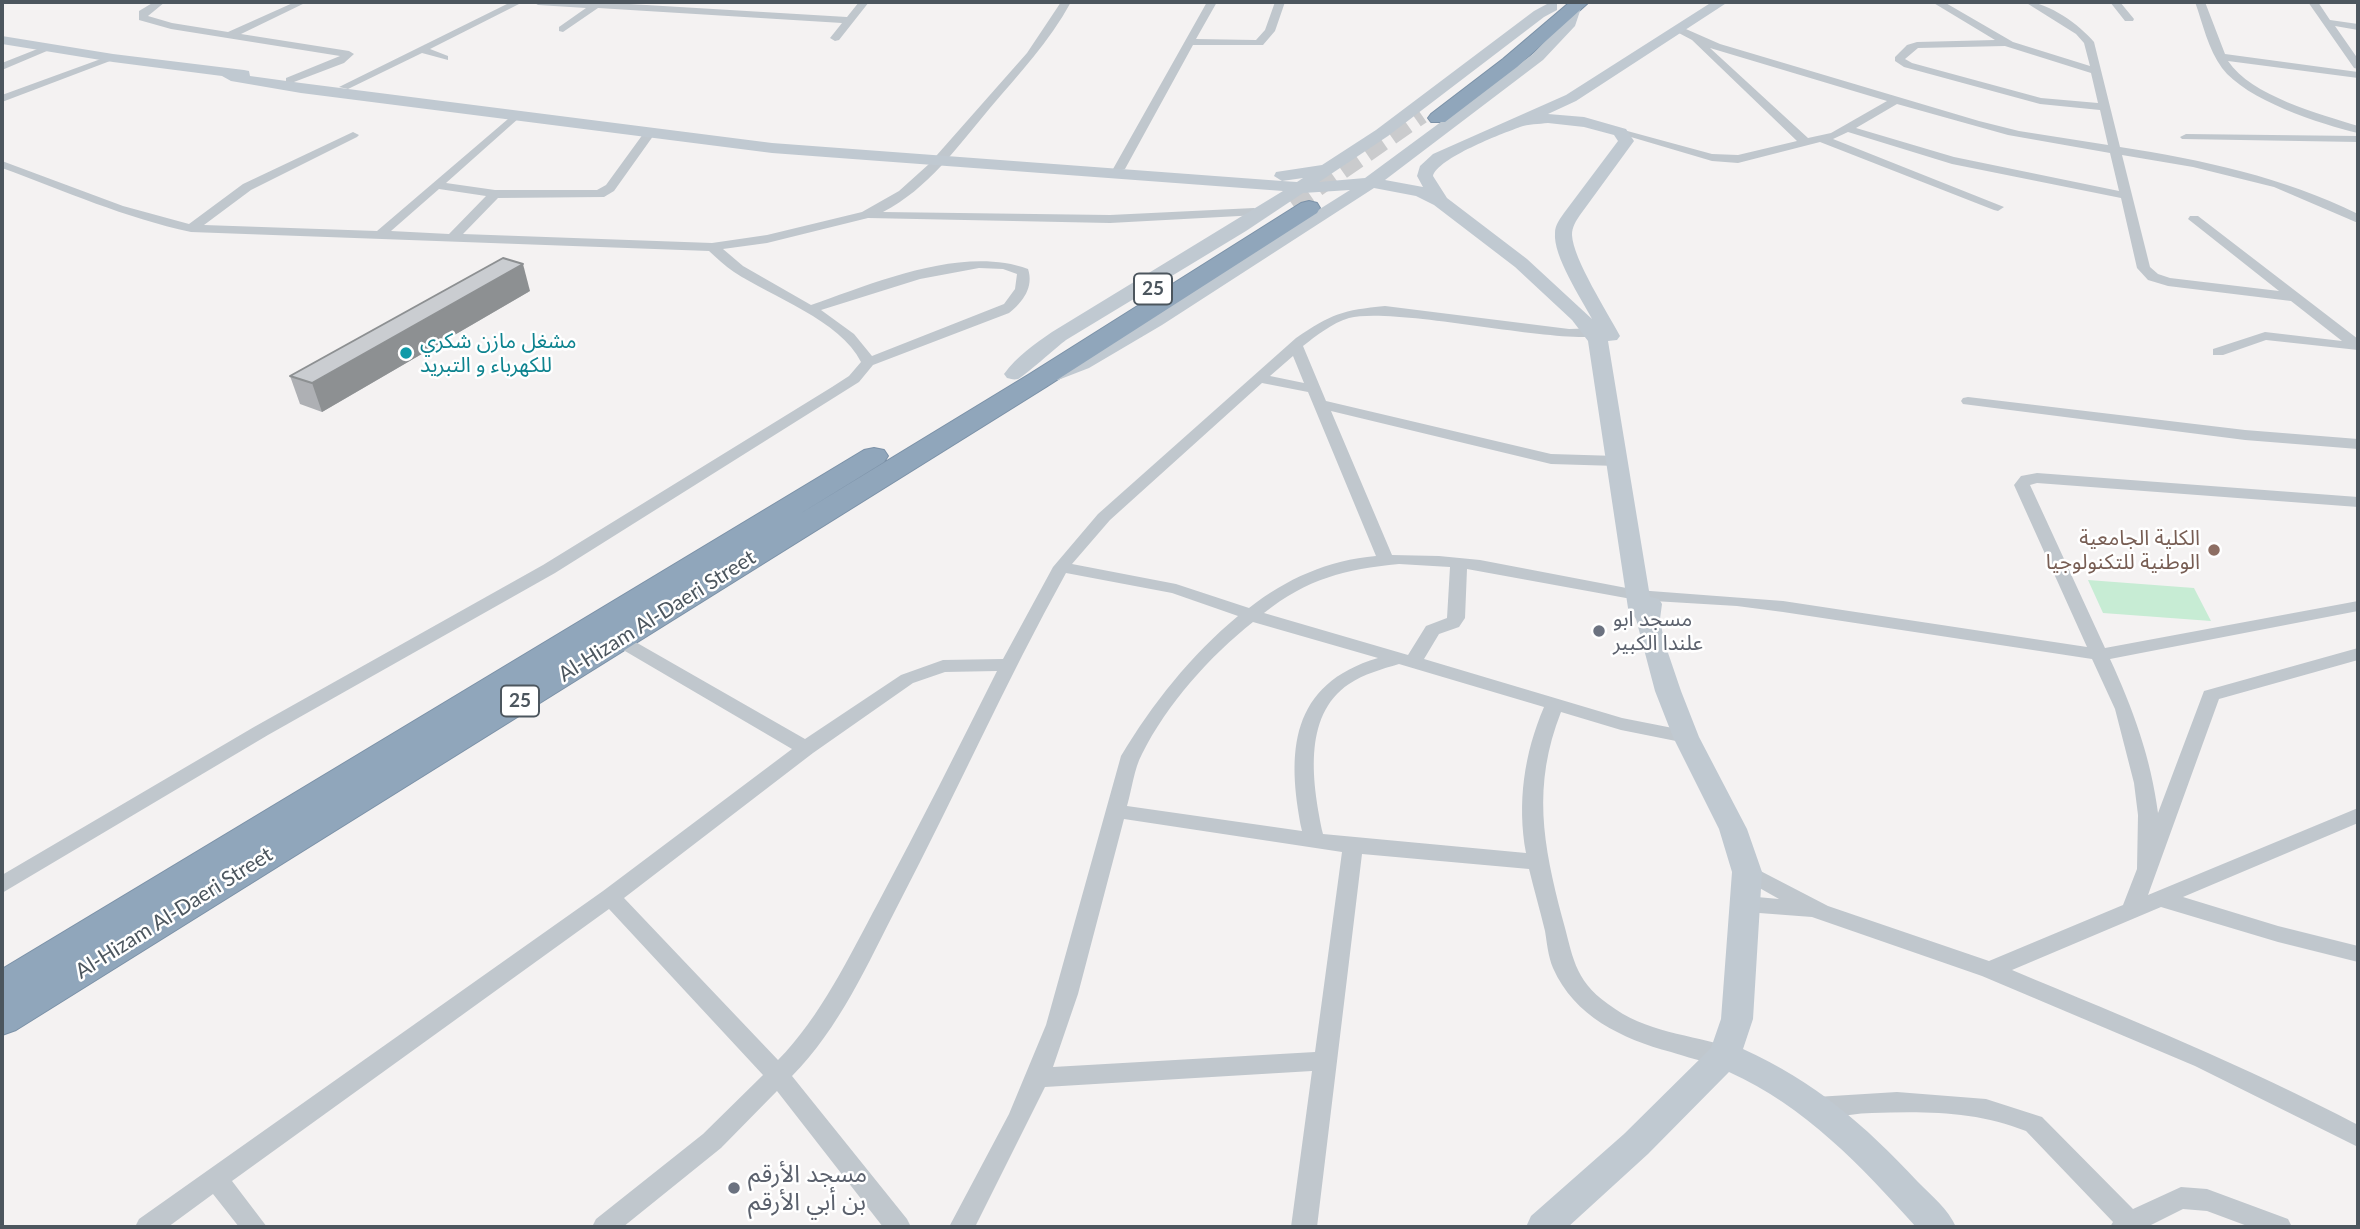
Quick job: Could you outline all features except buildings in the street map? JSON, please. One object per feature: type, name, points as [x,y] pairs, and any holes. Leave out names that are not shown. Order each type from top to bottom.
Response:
[{"type":"highway","points":[[1431,121],[1510,63],[1566,5]]},
{"type":"highway","name":"Al-Hizam Al-Daeri Street","points":[[2,1019],[619,640],[1025,377],[1302,202]]},
{"type":"highway","name":"Al-Hizam Al-Daeri Street","points":[[4,986],[889,447],[1025,377]]},
{"type":"street","points":[[160,2],[146,9],[142,13],[143,18],[171,26],[349,54],[340,61],[290,80]]},
{"type":"street","points":[[233,34],[302,2]]},
{"type":"street","points":[[344,87],[518,2]]},
{"type":"street","points":[[538,2],[848,20]]},
{"type":"street","points":[[835,38],[864,2]]},
{"type":"street","points":[[2,164],[93,200],[191,228],[712,247],[767,239],[866,215],[897,199],[943,160],[983,109],[1037,49],[1066,2]]},
{"type":"street","points":[[1119,169],[1212,2]]},
{"type":"street","points":[[1191,42],[1259,43],[1270,31],[1280,2]]},
{"type":"street","points":[[1440,201],[1425,176],[1430,164],[1439,157],[1572,99],[1721,2]]},
{"type":"street","points":[[1937,2],[2006,43],[2095,71]]},
{"type":"street","points":[[2030,2],[2086,37],[2144,268],[2153,277],[2168,282],[2292,297]]},
{"type":"street","points":[[2115,2],[2129,19]]},
{"type":"street","points":[[2200,2],[2220,52],[2232,72],[2264,93],[2358,130]]},
{"type":"street","points":[[2313,2],[2358,66]]},
{"type":"street","points":[[563,29],[596,5]]},
{"type":"street","points":[[866,215],[1133,220],[1255,214],[1364,188],[1539,14],[1566,5]]},
{"type":"street","points":[[2326,22],[2358,27]]},
{"type":"street","points":[[1679,29],[1697,41],[1805,142]]},
{"type":"street","points":[[2,40],[228,74],[777,141],[943,160],[1119,169],[1302,202],[1332,188],[1400,187],[1440,201],[1521,263],[1601,332],[1617,461],[1645,603],[1668,691],[1686,737],[1733,829],[1747,872],[1737,1019],[1725,1055],[1636,1144],[1544,1227]]},
{"type":"street","points":[[1697,41],[2016,133],[2231,172],[2280,185],[2323,201],[2358,219]]},
{"type":"street","points":[[2006,43],[1917,45],[1911,47],[1899,59],[1908,65],[2040,101],[2104,107]]},
{"type":"street","points":[[2,66],[49,48]]},
{"type":"street","points":[[424,50],[444,58]]},
{"type":"street","points":[[2220,52],[2358,75]]},
{"type":"street","points":[[2,99],[113,58]]},
{"type":"street","points":[[228,74],[301,88],[772,148],[1144,174],[1258,177],[1323,170]]},
{"type":"street","points":[[1572,99],[1568,107],[1584,120],[1623,138],[1722,159],[1738,159],[1822,139],[1849,129],[1896,100]]},
{"type":"street","points":[[381,234],[515,116]]},
{"type":"street","points":[[1522,121],[1555,117],[1584,120]]},
{"type":"street","points":[[1382,133],[1431,121]]},
{"type":"street","points":[[1302,202],[1323,170],[1382,133],[1431,121],[1480,132],[1499,131]]},
{"type":"street","points":[[1849,129],[1952,160],[2127,196]]},
{"type":"street","points":[[437,185],[495,194],[600,194],[610,188],[650,132]]},
{"type":"street","points":[[191,228],[247,187],[353,135]]},
{"type":"street","points":[[2186,137],[2358,139]]},
{"type":"street","points":[[1623,138],[1565,225],[1563,236],[1567,253],[1601,332],[1617,358],[1645,603]]},
{"type":"street","points":[[1822,139],[1998,207]]},
{"type":"street","points":[[1188,180],[1231,191],[1245,200],[1255,214]]},
{"type":"street","points":[[454,236],[495,194]]},
{"type":"street","points":[[1025,377],[1034,354],[1059,336],[1255,214]]},
{"type":"street","points":[[2194,219],[2265,272],[2292,297],[2357,344]]},
{"type":"street","points":[[712,247],[739,270],[809,310],[860,344],[868,362]]},
{"type":"street","points":[[1521,263],[1554,267],[1567,253]]},
{"type":"street","points":[[2,885],[261,732],[604,536],[846,385],[868,362],[1004,310],[1020,293],[1023,272],[1013,267],[998,265],[925,271],[809,310]]},
{"type":"street","points":[[617,1224],[712,1141],[800,1053],[851,975],[1061,567],[1104,517],[1259,378],[1331,320],[1366,311],[1404,312],[1569,333],[1601,332]]},
{"type":"street","points":[[2218,352],[2265,336],[2344,345],[2357,344]]},
{"type":"street","points":[[1296,346],[1386,560]]},
{"type":"street","points":[[1259,378],[1314,388]]},
{"type":"street","points":[[1968,401],[2245,435],[2358,444]]},
{"type":"street","points":[[1321,404],[1551,459],[1617,461]]},
{"type":"street","points":[[2147,869],[2148,814],[2136,746],[2124,709],[2022,485],[2027,479],[2037,478],[2358,502]]},
{"type":"street","points":[[962,1227],[1000,1161],[1037,1078],[1067,995],[1131,756],[1146,727],[1167,699],[1208,654],[1286,588],[1322,572],[1386,560],[1459,564],[1645,603],[1737,601],[2100,654],[2123,652],[2358,606]]},
{"type":"street","points":[[1314,840],[1305,801],[1303,764],[1310,730],[1319,706],[1333,687],[1351,674],[1406,660],[1432,630],[1448,625],[1456,618],[1459,564]]},
{"type":"street","points":[[1061,567],[1176,589],[1233,608],[1251,617],[1644,730],[1686,737]]},
{"type":"street","points":[[619,640],[806,748]]},
{"type":"street","points":[[2132,910],[2211,695],[2358,654]]},
{"type":"street","points":[[148,1227],[610,897],[806,748],[907,679],[929,668],[1010,665]]},
{"type":"street","points":[[1555,704],[1534,767],[1531,806],[1539,862],[1565,969],[1581,993],[1604,1015],[1640,1033],[1676,1046],[1725,1055],[1777,1080],[1816,1107],[1875,1159],[1938,1227]]},
{"type":"street","points":[[1115,811],[1353,846],[1539,862]]},
{"type":"street","points":[[1990,970],[2358,815]]},
{"type":"street","points":[[1304,1227],[1353,846]]},
{"type":"street","points":[[1747,872],[1820,912],[1990,970],[2203,1059],[2272,1091],[2358,1137]]},
{"type":"street","points":[[610,897],[779,1076],[898,1227]]},
{"type":"street","points":[[2162,899],[2268,931],[2358,954]]},
{"type":"street","points":[[1746,904],[1820,912]]},
{"type":"street","points":[[1037,1078],[1325,1061]]},
{"type":"street","points":[[1816,1107],[1854,1103],[1919,1104],[1974,1107],[2014,1113],[2040,1130],[2127,1225],[2181,1198],[2207,1200],[2279,1227]]},
{"type":"street","points":[[216,1179],[254,1227]]},
{"type":"green space","points":[[2088,580],[2194,588],[2211,621],[2103,613]]},
{"type":"tunnel","points":[[1292,204],[1421,114]]},
{"type":"place","name":"مشغل مازن شكري للكهرباء و التبريد","points":[[406,353]]},
{"type":"place","name":"الكلية الجامعية الوطنية للتكنولوجيا","points":[[2214,550]]},
{"type":"place","name":"مسجد ابو علندا الكبير","points":[[1599,631]]},
{"type":"place","name":"مسجد الأرقم بن أبي الأرقم","points":[[734,1188]]}]
